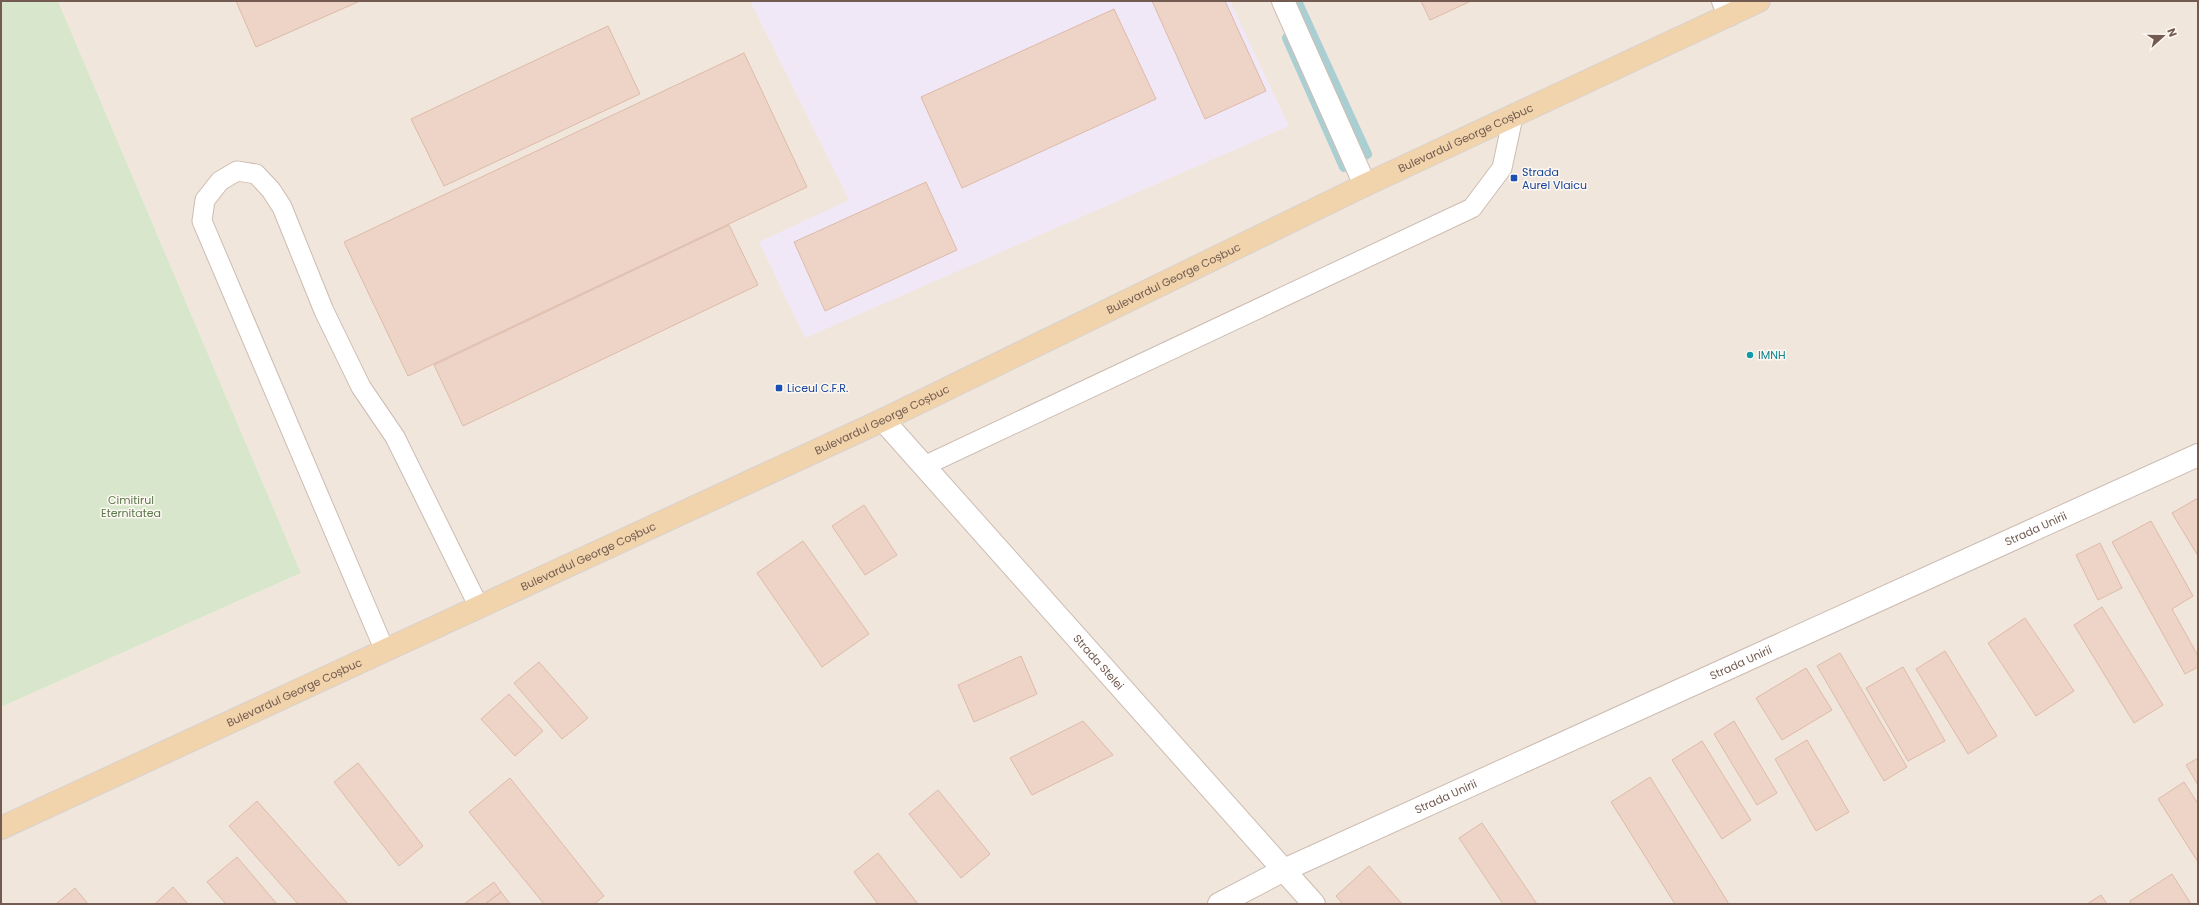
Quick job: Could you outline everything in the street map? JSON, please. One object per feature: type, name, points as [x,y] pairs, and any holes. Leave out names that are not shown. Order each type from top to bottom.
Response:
[{"type":"main road","name":"Bulevardul George Coșbuc","points":[[1,828],[883,420],[1365,185],[1513,117],[1726,8],[1758,1]]},
{"type":"street","points":[[1283,1],[1365,185]]},
{"type":"street","name":"Strada Stelei","points":[[883,420],[1314,904]]},
{"type":"street","name":"Strada Unirii","points":[[1219,904],[1284,870],[2198,455]]},
{"type":"lane","points":[[924,466],[1472,208],[1502,168],[1513,117]]},
{"type":"lane","points":[[385,651],[202,221],[205,200],[220,181],[237,171],[256,174],[282,207],[324,311],[361,387],[395,436],[479,607]]},
{"type":"shaded area","points":[[58,1],[2198,1],[2198,904],[1,904],[1,707],[301,573]]},
{"type":"shaded area","points":[[750,1],[1230,1],[1289,126],[805,338],[759,242],[849,200]]},
{"type":"green space","name":"Cimitirul Eternitatea","points":[[1,1],[58,1],[301,573],[1,707]]},
{"type":"building","points":[[236,1],[360,1],[256,47]]},
{"type":"building","points":[[1152,1],[1225,1],[1266,91],[1205,119]]},
{"type":"building","points":[[1421,1],[1471,1],[1430,20]]},
{"type":"building","points":[[1114,9],[1156,99],[962,188],[921,97]]},
{"type":"building","points":[[608,26],[640,94],[444,186],[411,119]]},
{"type":"building","points":[[744,53],[807,187],[408,376],[344,242]]},
{"type":"building","points":[[926,182],[957,250],[825,311],[794,242]]},
{"type":"building","points":[[729,225],[758,285],[463,426],[434,365]]},
{"type":"building","points":[[2198,498],[2198,556],[2172,513]]},
{"type":"building","points":[[864,505],[897,555],[865,575],[832,526]]},
{"type":"building","points":[[2151,521],[2193,596],[2172,609],[2198,656],[2198,667],[2185,674],[2112,542]]},
{"type":"building","points":[[803,541],[869,634],[822,667],[757,573]]},
{"type":"building","points":[[2100,543],[2122,588],[2098,600],[2076,555]]},
{"type":"building","points":[[2102,607],[2163,705],[2134,723],[2074,625]]},
{"type":"building","points":[[2025,618],[2074,691],[2036,716],[1988,643]]},
{"type":"building","points":[[1945,651],[1997,736],[1968,754],[1916,669]]},
{"type":"building","points":[[1840,653],[1907,767],[1884,781],[1817,666]]},
{"type":"building","points":[[1021,656],[1037,694],[974,722],[958,685]]},
{"type":"building","points":[[539,662],[588,718],[562,739],[514,683]]},
{"type":"building","points":[[1903,667],[1945,741],[1908,761],[1866,688]]},
{"type":"building","points":[[1806,668],[1832,710],[1782,740],[1756,698]]},
{"type":"building","points":[[509,694],[543,731],[515,756],[481,719]]},
{"type":"building","points":[[1083,721],[1113,755],[1032,795],[1010,758]]},
{"type":"building","points":[[1734,721],[1777,793],[1757,805],[1714,734]]},
{"type":"building","points":[[1807,740],[1849,812],[1816,831],[1775,759]]},
{"type":"building","points":[[1702,741],[1751,820],[1722,839],[1672,760]]},
{"type":"building","points":[[2198,758],[2198,785],[2186,765]]},
{"type":"building","points":[[358,763],[423,846],[399,866],[334,782]]},
{"type":"building","points":[[1650,777],[1729,904],[1675,904],[1611,802]]},
{"type":"building","points":[[510,778],[604,896],[594,904],[544,904],[469,812]]},
{"type":"building","points":[[2184,782],[2198,804],[2198,862],[2158,799]]},
{"type":"building","points":[[938,790],[990,854],[961,878],[909,814]]},
{"type":"building","points":[[257,801],[348,904],[298,904],[229,826]]},
{"type":"building","points":[[1482,823],[1537,904],[1503,904],[1459,838]]},
{"type":"building","points":[[878,853],[918,904],[878,904],[854,872]]},
{"type":"building","points":[[237,857],[277,904],[226,904],[207,882]]},
{"type":"building","points":[[1369,866],[1402,904],[1343,904],[1336,896]]},
{"type":"building","points":[[2172,874],[2191,904],[2131,904],[2130,901]]},
{"type":"building","points":[[494,882],[501,892],[485,904],[464,904]]},
{"type":"building","points":[[173,887],[188,904],[155,904]]},
{"type":"building","points":[[75,888],[88,904],[56,904]]},
{"type":"building","points":[[501,892],[510,904],[485,904]]},
{"type":"building","points":[[2101,895],[2107,904],[2087,904]]},
{"type":"waterway","points":[[1287,38],[1344,167],[1367,154],[1297,1]]},
{"type":"place","name":"Strada Aurel Vlaicu","points":[[1514,178]]},
{"type":"place","name":"IMNH","points":[[1750,355]]},
{"type":"place","name":"Liceul C.F.R.","points":[[779,388]]}]
